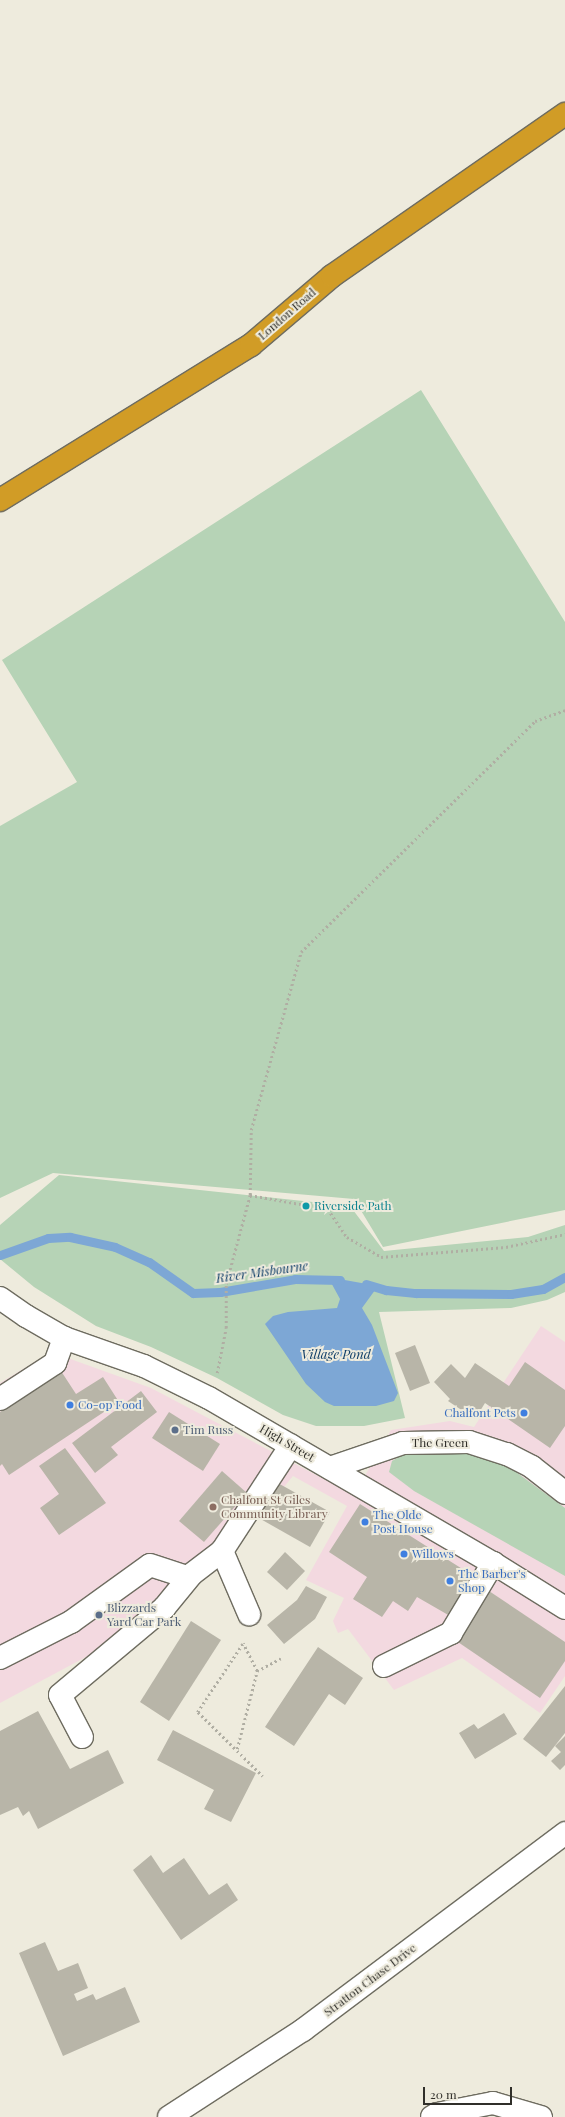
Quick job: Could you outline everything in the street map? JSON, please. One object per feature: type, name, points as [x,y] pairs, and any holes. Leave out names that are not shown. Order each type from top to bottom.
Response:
[{"type":"highway","name":"London Road","points":[[0,500],[251,345],[332,276],[565,114]]},
{"type":"street","name":"High Street","points":[[0,1298],[26,1316],[64,1338],[144,1366],[209,1398],[493,1563],[565,1608]]},
{"type":"street","points":[[0,1399],[55,1363],[64,1338]]},
{"type":"street","name":"The Green","points":[[330,1468],[403,1443],[469,1442],[507,1454],[532,1468],[565,1492]]},
{"type":"street","points":[[0,1658],[71,1622],[150,1565],[188,1578],[222,1551],[291,1446]]},
{"type":"street","points":[[222,1551],[249,1614]]},
{"type":"street","points":[[384,1666],[451,1633],[493,1563]]},
{"type":"street","points":[[82,1737],[60,1695],[164,1608],[191,1575]]},
{"type":"street","name":"Stratton Chase Drive","points":[[169,2117],[303,2030],[565,1833]]},
{"type":"street","points":[[432,2117],[494,2103],[541,2117]]},
{"type":"path","points":[[209,1398],[220,1364],[226,1328],[226,1284],[250,1195],[251,1130],[301,952],[535,720],[565,710]]},
{"type":"path","points":[[250,1195],[328,1209],[347,1237],[382,1257],[506,1247],[565,1234]]},
{"type":"path","points":[[249,1614],[243,1644],[198,1712],[263,1776]]},
{"type":"path","points":[[237,1749],[257,1671],[243,1644]]},
{"type":"path","points":[[257,1671],[281,1658]]},
{"type":"shaded area","points":[[541,1326],[565,1342],[565,1676],[540,1713],[462,1658],[394,1690],[348,1629],[338,1633],[333,1621],[344,1598],[306,1580],[347,1506],[293,1476],[221,1563],[97,1651],[0,1703],[0,1383],[51,1352],[151,1388],[354,1495],[391,1430],[450,1421],[474,1427]]},
{"type":"green space","points":[[421,390],[565,622],[565,1210],[383,1247],[354,1199],[53,1173],[0,1198],[0,826],[77,782],[2,660]]},
{"type":"green space","points":[[59,1175],[350,1206],[384,1251],[528,1237],[565,1225],[565,1292],[547,1300],[511,1308],[379,1312],[405,1418],[364,1426],[316,1426],[283,1415],[217,1378],[151,1347],[96,1326],[34,1287],[0,1259],[0,1225]]},
{"type":"green space","points":[[457,1449],[500,1460],[565,1508],[565,1576],[414,1491],[389,1472],[392,1461],[407,1452]]},
{"type":"water","name":"Village Pond","points":[[328,1277],[378,1286],[362,1308],[372,1325],[398,1393],[394,1401],[376,1406],[334,1406],[325,1402],[306,1384],[265,1324],[273,1316],[288,1312],[337,1308],[340,1299]]},
{"type":"building","points":[[415,1345],[430,1383],[410,1391],[395,1353]]},
{"type":"building","points":[[525,1362],[565,1390],[565,1426],[550,1448],[485,1403],[475,1419],[448,1401],[450,1399],[434,1382],[451,1364],[465,1378],[475,1363],[509,1386]]},
{"type":"building","points":[[61,1371],[76,1394],[103,1377],[119,1402],[9,1475],[2,1464],[0,1466],[0,1412]]},
{"type":"building","points":[[141,1391],[157,1412],[111,1447],[118,1455],[95,1473],[72,1443]]},
{"type":"building","points":[[169,1412],[220,1444],[203,1471],[152,1438]]},
{"type":"building","points":[[65,1448],[106,1503],[59,1535],[40,1508],[59,1494],[39,1466]]},
{"type":"building","name":"Chalfont St Giles Community Library","points":[[222,1471],[247,1493],[204,1542],[179,1521]]},
{"type":"building","points":[[276,1482],[330,1512],[310,1547],[257,1517]]},
{"type":"building","points":[[360,1504],[475,1577],[450,1616],[417,1597],[408,1611],[393,1601],[382,1617],[353,1599],[367,1577],[329,1552]]},
{"type":"building","points":[[285,1552],[305,1571],[287,1590],[267,1572]]},
{"type":"building","points":[[306,1586],[327,1597],[315,1619],[284,1644],[267,1625],[297,1600]]},
{"type":"building","points":[[486,1589],[565,1642],[565,1661],[540,1698],[455,1640]]},
{"type":"building","points":[[191,1621],[221,1640],[169,1721],[140,1702]]},
{"type":"building","points":[[318,1647],[363,1678],[345,1705],[329,1694],[294,1746],[265,1727]]},
{"type":"building","points":[[565,1686],[565,1733],[546,1757],[523,1739]]},
{"type":"building","points":[[38,1711],[70,1769],[108,1750],[124,1783],[38,1829],[29,1811],[23,1816],[18,1807],[0,1815],[0,1731]]},
{"type":"building","points":[[504,1713],[517,1734],[475,1759],[459,1733],[474,1724],[478,1729]]},
{"type":"building","points":[[173,1730],[256,1773],[231,1822],[204,1809],[214,1790],[157,1760]]},
{"type":"building","points":[[565,1736],[565,1765],[560,1770],[551,1761],[561,1752],[555,1746]]},
{"type":"building","points":[[151,1855],[163,1873],[184,1858],[209,1895],[227,1883],[238,1900],[181,1940],[133,1870]]},
{"type":"building","points":[[45,1942],[58,1971],[78,1963],[88,1988],[74,1994],[77,2001],[93,1994],[96,2000],[125,1987],[140,2022],[63,2056],[19,1953]]},
{"type":"waterway","name":"River Misbourne","points":[[0,1255],[48,1238],[70,1237],[115,1247],[149,1262],[193,1293],[220,1292],[295,1279],[340,1280]]},
{"type":"waterway","name":"River Misbourne","points":[[366,1284],[386,1290],[416,1293],[511,1294],[543,1289],[565,1277]]},
{"type":"place","name":"Riverside Path","points":[[306,1206]]},
{"type":"place","name":"Co-op Food","points":[[70,1405]]},
{"type":"place","name":"Chalfont Pets","points":[[524,1413]]},
{"type":"place","name":"Tim Russ","points":[[175,1430]]},
{"type":"place","name":"Chalfont St Giles Community Library","points":[[213,1507]]},
{"type":"place","name":"The Olde Post House","points":[[365,1522]]},
{"type":"place","name":"Willows","points":[[404,1554]]},
{"type":"place","name":"The Barber's Shop","points":[[450,1581]]},
{"type":"place","name":"Blizzards Yard Car Park","points":[[99,1615]]}]
